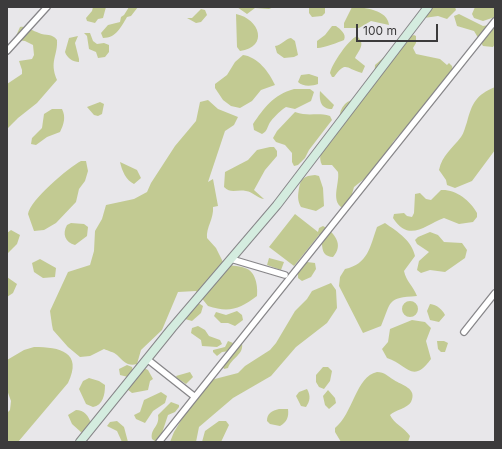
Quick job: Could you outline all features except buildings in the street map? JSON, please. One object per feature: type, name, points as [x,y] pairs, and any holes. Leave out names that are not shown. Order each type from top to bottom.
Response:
[{"type":"street","points":[[7,51],[47,7]]},
{"type":"street","points":[[80,442],[147,359],[277,204],[428,7]]},
{"type":"street","points":[[159,442],[495,21]]},
{"type":"street","points":[[231,259],[285,275]]},
{"type":"street","points":[[464,332],[495,293]]},
{"type":"street","points":[[147,359],[195,397]]},
{"type":"green space","points":[[93,7],[106,7],[103,18],[98,19],[95,23],[87,21],[86,18],[92,11]]},
{"type":"green space","points":[[129,7],[138,7],[131,16],[127,17],[115,34],[108,38],[103,38],[101,33],[108,25],[120,22],[121,17]]},
{"type":"green space","points":[[237,7],[274,7],[269,9],[255,8],[247,14]]},
{"type":"green space","points":[[309,7],[325,7],[325,13],[322,16],[312,17],[309,13]]},
{"type":"green space","points":[[352,7],[375,10],[388,20],[389,25],[371,21],[359,28],[344,28],[344,23]]},
{"type":"green space","points":[[431,7],[455,7],[456,10],[447,19],[438,16],[424,18]]},
{"type":"green space","points":[[475,7],[495,7],[495,17],[483,21],[474,18],[472,14]]},
{"type":"green space","points":[[201,9],[205,10],[207,15],[201,22],[196,23],[187,18],[192,18]]},
{"type":"green space","points":[[236,14],[251,21],[258,33],[258,39],[255,44],[240,51],[237,47]]},
{"type":"green space","points":[[459,14],[483,26],[495,24],[495,44],[493,47],[483,46],[474,31],[457,26],[454,16]]},
{"type":"green space","points":[[332,26],[336,26],[343,32],[345,36],[344,40],[317,48],[317,41],[325,35]]},
{"type":"green space","points":[[20,27],[25,27],[51,36],[57,40],[54,68],[57,80],[37,103],[8,128],[7,84],[22,74],[19,61],[32,59],[34,55],[33,45],[25,41],[16,40]]},
{"type":"green space","points":[[84,33],[90,33],[93,41],[97,44],[104,43],[109,45],[109,52],[105,57],[98,58],[96,52],[89,49],[87,36]]},
{"type":"green space","points":[[414,35],[416,36],[416,43],[413,48],[416,54],[440,59],[447,65],[449,63],[452,66],[453,71],[444,80],[416,121],[393,142],[386,157],[373,172],[354,187],[350,201],[345,209],[340,206],[336,198],[338,172],[332,165],[322,165],[320,160],[322,152],[336,134],[342,107],[347,102],[356,98],[374,80],[375,65],[406,38]]},
{"type":"green space","points":[[78,36],[75,43],[79,62],[70,59],[65,52],[69,38]]},
{"type":"green space","points":[[357,36],[360,39],[361,44],[360,50],[355,58],[365,66],[362,73],[344,67],[334,77],[332,77],[330,73],[331,69],[337,58],[349,42]]},
{"type":"green space","points":[[291,38],[295,41],[298,55],[284,58],[277,53],[275,46]]},
{"type":"green space","points":[[243,55],[248,56],[258,62],[270,75],[275,85],[261,90],[252,101],[240,108],[231,106],[223,100],[215,88],[215,84],[227,75],[235,62]]},
{"type":"green space","points":[[309,74],[318,77],[318,84],[310,86],[300,84],[298,82],[301,75]]},
{"type":"green space","points":[[495,87],[495,150],[472,181],[455,188],[447,185],[446,180],[439,170],[442,160],[462,135],[476,100],[483,93]]},
{"type":"green space","points":[[294,89],[310,89],[314,92],[311,101],[295,109],[284,108],[278,113],[262,134],[254,130],[253,124],[270,103],[280,95]]},
{"type":"green space","points":[[320,91],[334,105],[332,109],[325,108],[323,106],[320,98]]},
{"type":"green space","points":[[208,100],[218,109],[238,117],[234,125],[225,131],[208,182],[213,179],[218,206],[213,207],[207,238],[216,248],[223,262],[228,265],[245,268],[252,272],[257,284],[257,296],[240,307],[222,309],[208,306],[196,291],[178,292],[162,330],[141,350],[137,364],[128,364],[113,352],[104,349],[90,356],[80,357],[68,347],[53,330],[50,311],[68,272],[90,265],[94,251],[95,231],[102,219],[106,205],[134,199],[147,192],[151,183],[175,146],[196,121],[200,102]]},
{"type":"green space","points":[[100,102],[104,104],[102,114],[98,116],[94,115],[87,107]]},
{"type":"green space","points":[[52,109],[62,109],[64,120],[60,132],[47,137],[36,145],[31,144],[32,138],[42,128],[44,114]]},
{"type":"green space","points":[[295,112],[305,114],[321,114],[330,116],[332,120],[309,150],[305,158],[298,165],[294,166],[292,162],[292,153],[285,145],[276,142],[273,138],[277,131]]},
{"type":"green space","points":[[274,147],[277,151],[277,156],[265,170],[254,190],[264,199],[248,192],[232,191],[224,187],[225,172],[248,160],[257,150]]},
{"type":"green space","points":[[81,161],[86,161],[88,171],[85,181],[79,189],[76,202],[56,223],[44,230],[34,231],[28,214],[30,208],[50,185]]},
{"type":"green space","points":[[120,162],[137,170],[141,178],[134,184],[131,182],[125,175]]},
{"type":"green space","points":[[308,176],[319,176],[323,188],[324,206],[316,211],[301,207],[298,198],[302,180]]},
{"type":"green space","points":[[441,190],[457,193],[474,208],[477,213],[477,217],[473,222],[459,224],[444,218],[424,228],[411,231],[405,230],[393,218],[394,214],[404,213],[407,216],[412,217],[414,213],[415,194],[420,193],[426,199],[431,200]]},
{"type":"green space","points":[[295,214],[318,232],[319,228],[323,226],[331,232],[338,244],[338,248],[333,257],[325,254],[319,235],[294,266],[269,247]]},
{"type":"green space","points":[[71,223],[84,224],[88,227],[87,236],[75,245],[69,242],[65,237],[65,228]]},
{"type":"green space","points":[[385,223],[404,237],[411,246],[415,256],[404,271],[406,278],[417,296],[400,298],[392,302],[381,326],[363,333],[339,286],[340,277],[345,269],[353,267],[363,259],[370,248],[377,227]]},
{"type":"green space","points":[[11,230],[20,235],[17,244],[7,254],[7,233]]},
{"type":"green space","points":[[430,232],[438,235],[444,242],[462,243],[467,250],[465,258],[445,272],[430,270],[421,273],[417,270],[419,261],[429,252],[417,244],[415,240],[418,237]]},
{"type":"green space","points":[[269,258],[284,262],[281,270],[267,265]]},
{"type":"green space","points":[[40,259],[56,268],[55,277],[43,278],[34,272],[32,263]]},
{"type":"green space","points":[[307,262],[315,263],[316,269],[311,277],[302,281],[298,278],[298,273]]},
{"type":"green space","points":[[7,277],[17,284],[13,293],[7,297]]},
{"type":"green space","points":[[331,283],[336,290],[337,308],[327,323],[296,347],[271,376],[233,398],[199,427],[196,442],[170,442],[174,432],[194,399],[211,380],[238,373],[245,366],[270,350],[276,343],[295,311],[307,299],[312,291]]},
{"type":"green space","points":[[410,301],[417,306],[418,309],[413,316],[410,317],[403,312],[402,309],[407,302]]},
{"type":"green space","points":[[197,302],[203,306],[201,313],[192,321],[185,319]]},
{"type":"green space","points":[[430,304],[435,305],[445,315],[439,322],[430,320],[427,311]]},
{"type":"green space","points":[[237,311],[242,315],[243,320],[235,326],[228,323],[221,323],[214,316],[216,312],[226,315]]},
{"type":"green space","points":[[412,320],[425,322],[431,328],[426,341],[431,359],[419,371],[414,372],[387,358],[382,349],[388,342],[390,329]]},
{"type":"green space","points":[[198,326],[205,330],[209,336],[220,340],[222,344],[217,347],[202,346],[201,340],[191,333],[192,328]]},
{"type":"green space","points":[[228,341],[233,343],[230,351],[222,352],[217,356],[213,352],[213,350],[225,347]]},
{"type":"green space","points":[[437,341],[444,341],[448,343],[445,352],[441,352],[438,349]]},
{"type":"green space","points":[[240,343],[242,343],[242,347],[240,353],[232,361],[228,368],[224,369],[222,365]]},
{"type":"green space","points":[[34,347],[52,348],[66,353],[71,358],[73,364],[72,373],[68,383],[18,442],[7,442],[7,413],[10,410],[11,401],[7,390],[7,360],[24,350]]},
{"type":"green space","points":[[127,365],[132,367],[133,371],[128,377],[120,375],[119,369]]},
{"type":"green space","points":[[323,367],[328,367],[332,371],[330,381],[324,389],[319,387],[316,382],[316,375]]},
{"type":"green space","points":[[144,368],[148,370],[153,379],[150,381],[148,390],[132,393],[127,389],[131,383],[136,380],[135,374]]},
{"type":"green space","points":[[190,372],[193,377],[186,384],[176,376]]},
{"type":"green space","points":[[377,372],[384,373],[411,390],[413,397],[411,402],[390,415],[394,421],[410,436],[408,442],[341,442],[335,432],[335,428],[346,414],[364,380]]},
{"type":"green space","points":[[89,378],[99,381],[105,385],[103,399],[99,404],[93,407],[86,404],[79,389],[83,381]]},
{"type":"green space","points":[[307,389],[310,398],[306,407],[301,406],[296,396],[299,392]]},
{"type":"green space","points":[[328,390],[335,398],[336,403],[329,409],[325,405],[323,396]]},
{"type":"green space","points":[[161,392],[167,396],[165,403],[153,411],[145,423],[136,419],[134,415],[140,412],[144,400]]},
{"type":"green space","points":[[171,402],[179,405],[179,407],[175,412],[168,415],[160,439],[156,442],[152,439],[152,432],[158,422],[158,415]]},
{"type":"green space","points":[[279,409],[288,409],[288,417],[286,421],[280,426],[270,424],[267,421],[269,414]]},
{"type":"green space","points":[[76,410],[86,414],[91,424],[82,433],[72,424],[68,415]]},
{"type":"green space","points":[[117,421],[124,427],[128,442],[122,442],[117,431],[107,426],[110,422]]},
{"type":"green space","points":[[219,421],[226,421],[229,425],[221,442],[202,442],[205,431]]}]
